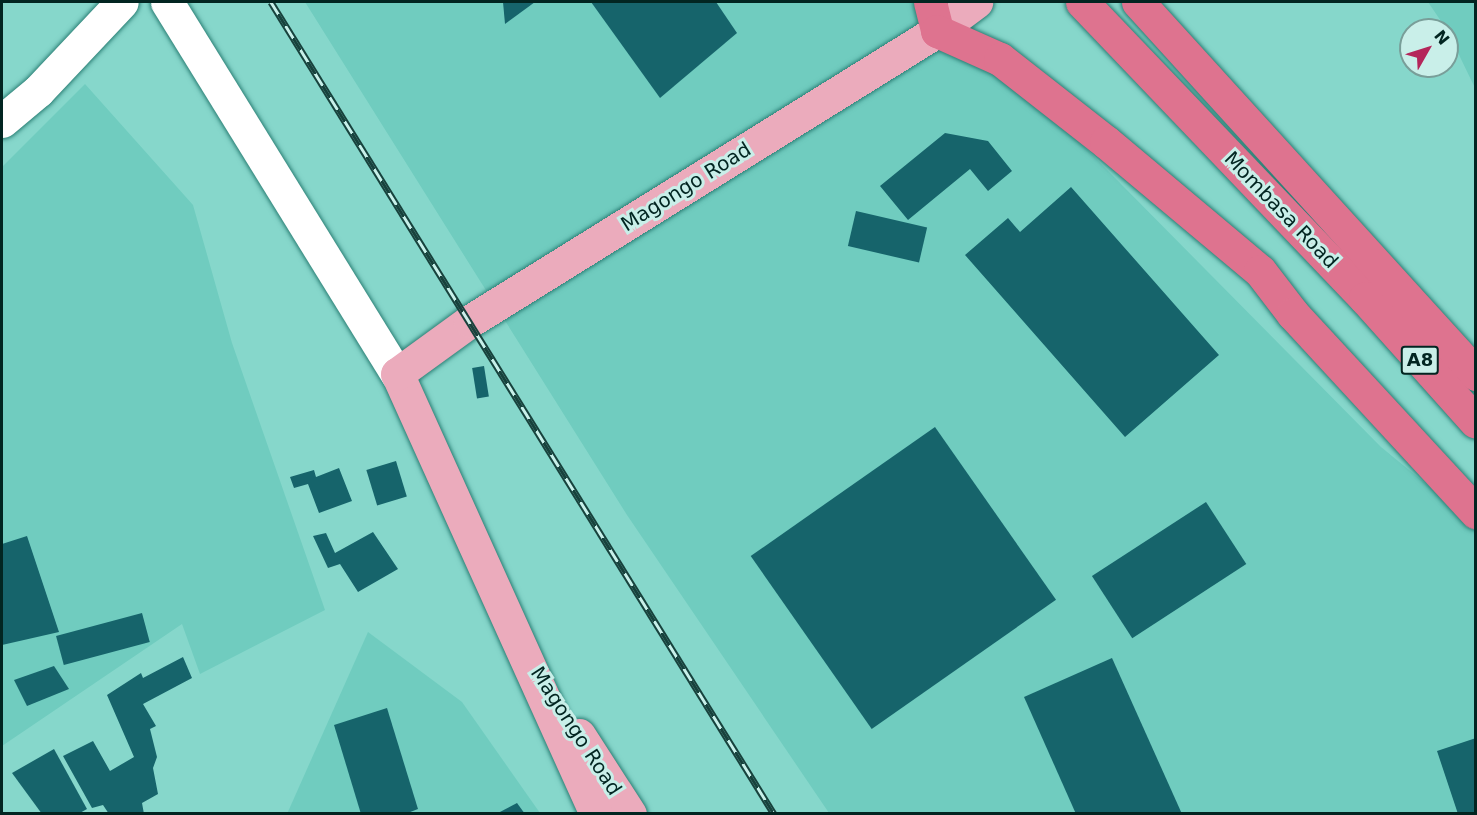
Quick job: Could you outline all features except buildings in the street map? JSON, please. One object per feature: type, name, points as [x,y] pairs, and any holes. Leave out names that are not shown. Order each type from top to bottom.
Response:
[{"type":"highway","name":"Mombasa Road","points":[[1082,2],[1374,286],[1476,374]]},
{"type":"highway","name":"Mombasa Road","points":[[1138,2],[1374,286],[1476,422]]},
{"type":"highway","points":[[934,16],[1000,59],[1106,142],[1260,271],[1293,314],[1476,512]]},
{"type":"main road","name":"Magongo Road","points":[[596,813],[397,374],[470,321],[934,16],[976,2]]},
{"type":"main road","name":"Magongo Road","points":[[522,648],[630,813]]},
{"type":"street","points":[[2,121],[39,91],[122,2]]},
{"type":"street","name":"Magongo Road","points":[[166,2],[397,374]]},
{"type":"shaded area","points":[[305,2],[941,2],[1381,447],[1475,524],[1475,813],[829,813],[627,515]]},
{"type":"shaded area","points":[[1428,2],[1475,2],[1475,88],[1459,55],[1459,18],[1439,18]]},
{"type":"shaded area","points":[[85,84],[193,205],[232,343],[325,610],[200,674],[182,624],[2,746],[2,167]]},
{"type":"shaded area","points":[[368,632],[462,702],[540,813],[287,814]]},
{"type":"railway","points":[[271,2],[774,814]]}]
